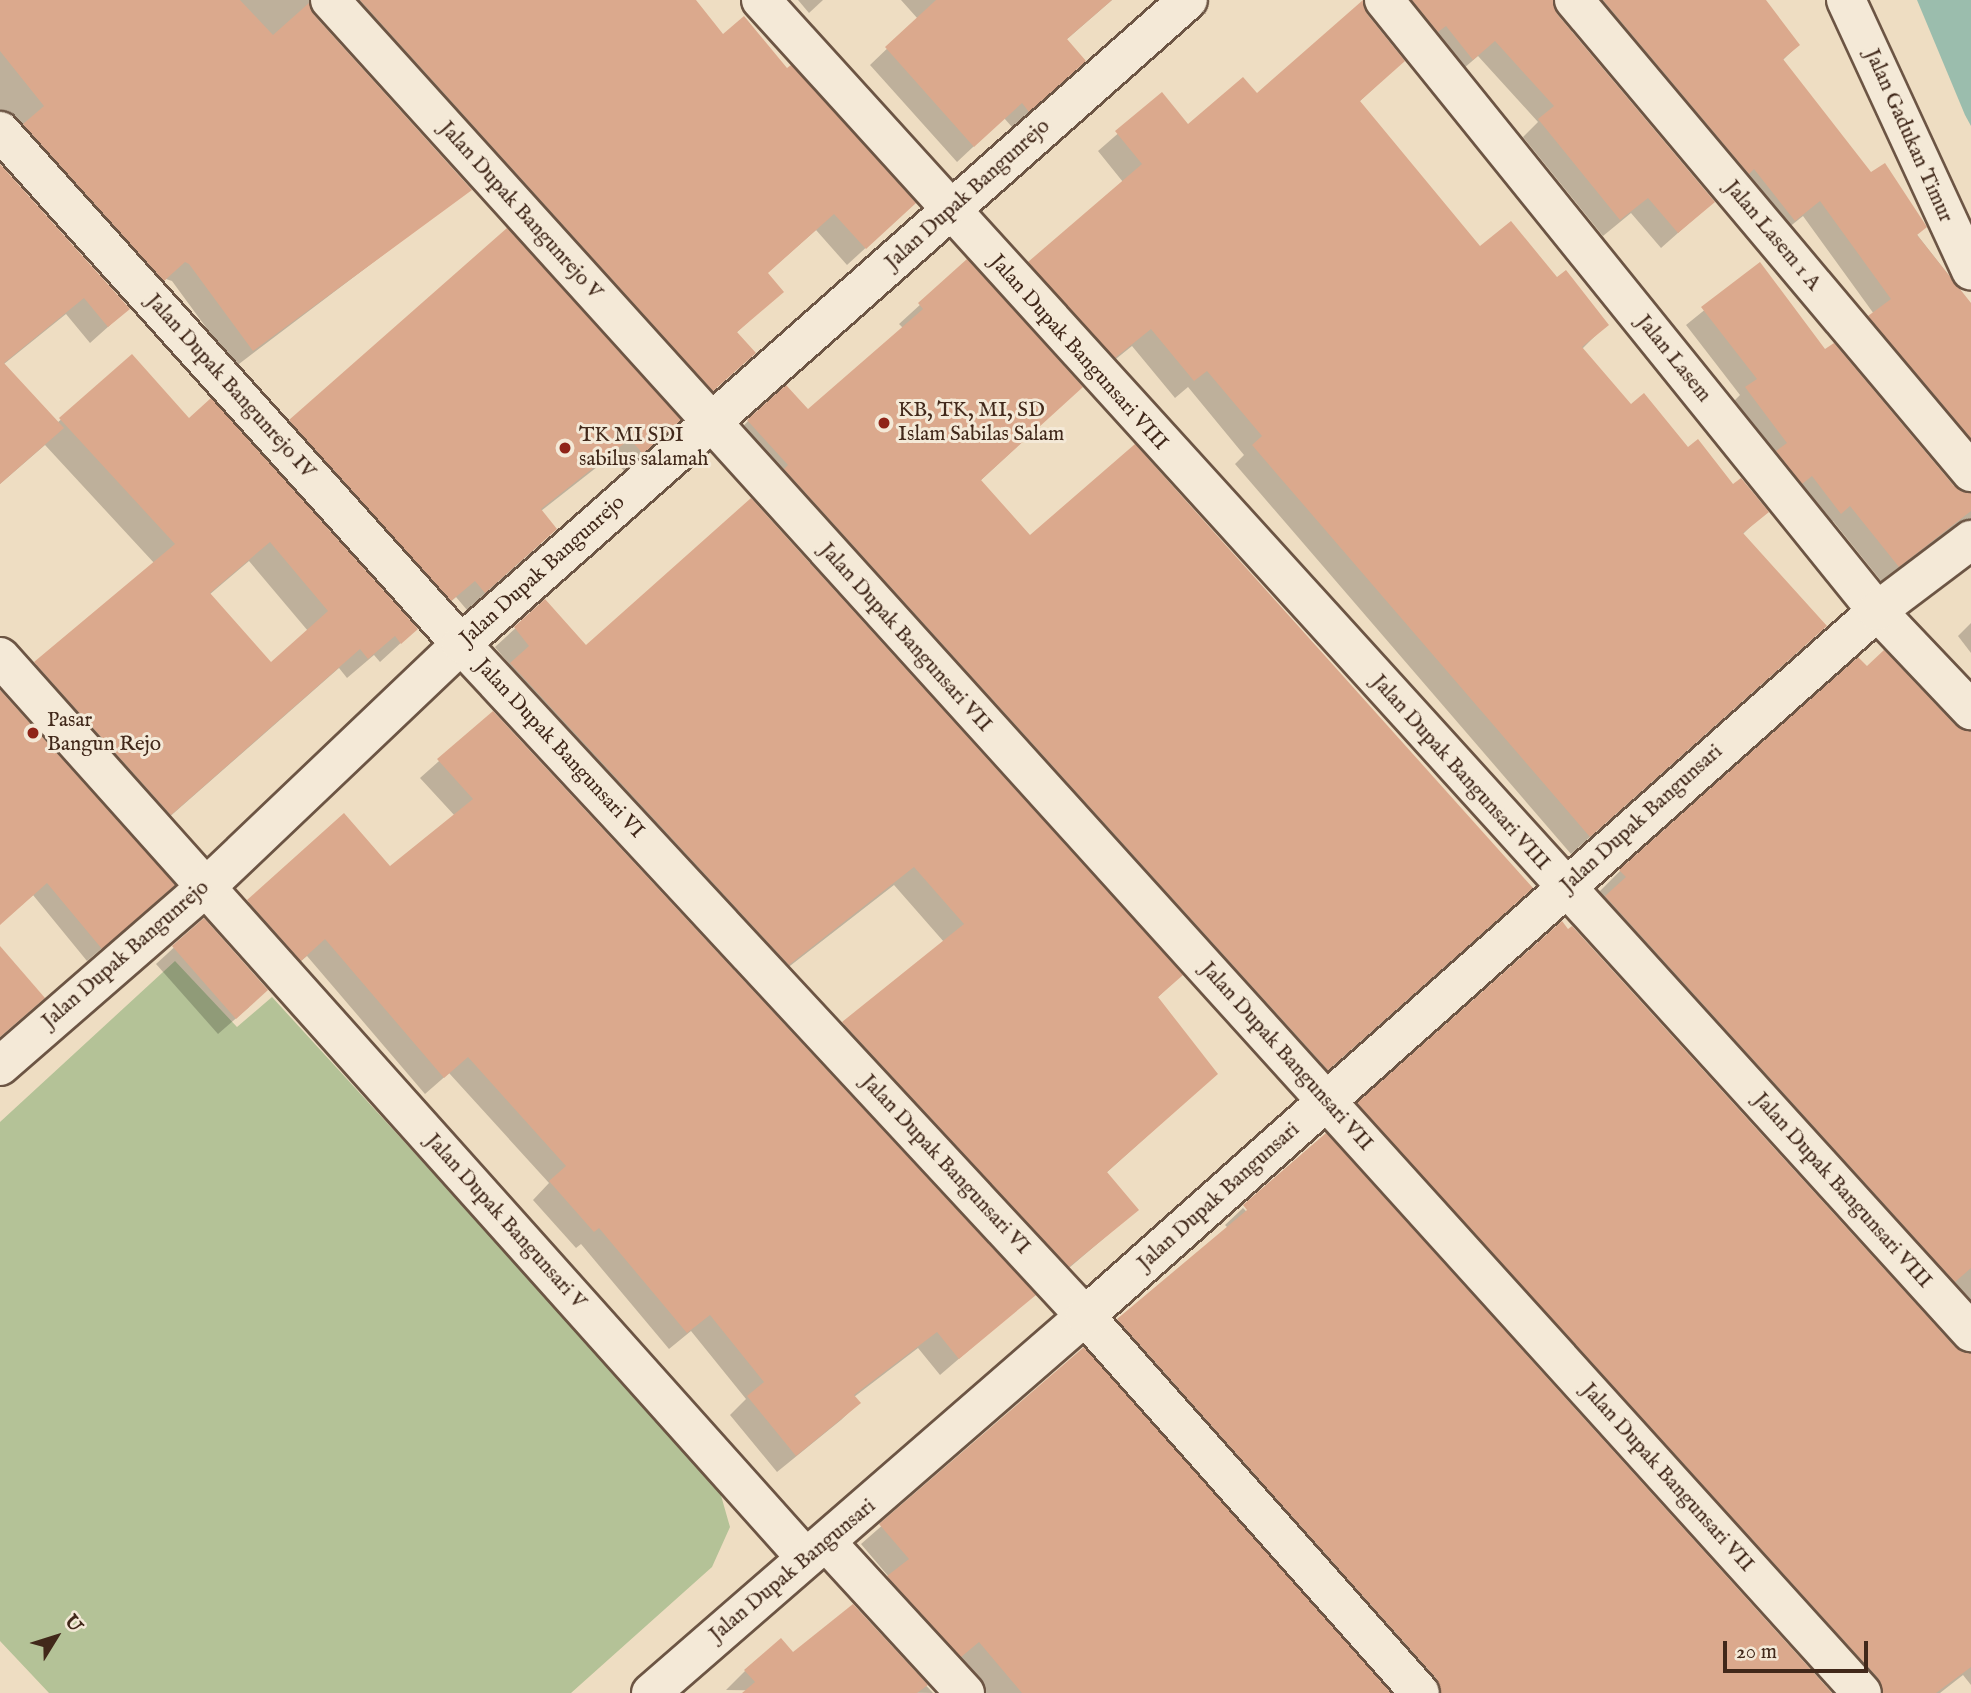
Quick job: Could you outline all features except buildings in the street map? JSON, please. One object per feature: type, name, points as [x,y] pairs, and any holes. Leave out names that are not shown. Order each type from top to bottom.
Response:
[{"type":"street","name":"Jalan Dupak Bangunrejo V","points":[[330,0],[710,423]]},
{"type":"street","name":"Jalan Dupak Bangunsari VIII","points":[[761,0],[950,212],[1971,1332]]},
{"type":"street","name":"Jalan Dupak Bangunrejo","points":[[0,1066],[128,950],[205,888],[461,644],[1188,0]]},
{"type":"street","name":"Jalan Lasem","points":[[1384,0],[1877,611],[1971,710]]},
{"type":"street","name":"Jalan Lasem 1 A","points":[[1574,0],[1971,472]]},
{"type":"street","name":"Jalan Gadukan Timur","points":[[1846,0],[1971,271]]},
{"type":"street","name":"Jalan Dupak Bangunrejo IV","points":[[0,131],[461,644]]},
{"type":"street","name":"Jalan Dupak Bangunsari VII","points":[[710,423],[1862,1693]]},
{"type":"street","points":[[1877,611],[1971,540]]},
{"type":"street","name":"Jalan Dupak Bangunsari","points":[[651,1693],[1085,1316],[1877,611]]},
{"type":"street","name":"Jalan Dupak Bangunsari VI","points":[[461,644],[1085,1316],[1420,1693]]},
{"type":"street","name":"Jalan Dupak Bangunsari V","points":[[0,657],[205,888],[816,1550],[965,1693]]},
{"type":"shaded area","points":[[1917,0],[1971,0],[1971,126],[1965,115]]},
{"type":"shaded area","points":[[175,961],[237,1027],[272,997],[718,1485],[730,1527],[712,1567],[571,1693],[49,1693],[0,1641],[0,1122]]},
{"type":"place","name":"KB, TK, MI, SD Islam Sabilas Salam","points":[[884,423]]},
{"type":"place","name":"TK MI SDI sabilus salamah","points":[[565,448]]},
{"type":"place","name":"Pasar Bangun Rejo","points":[[33,733]]}]
